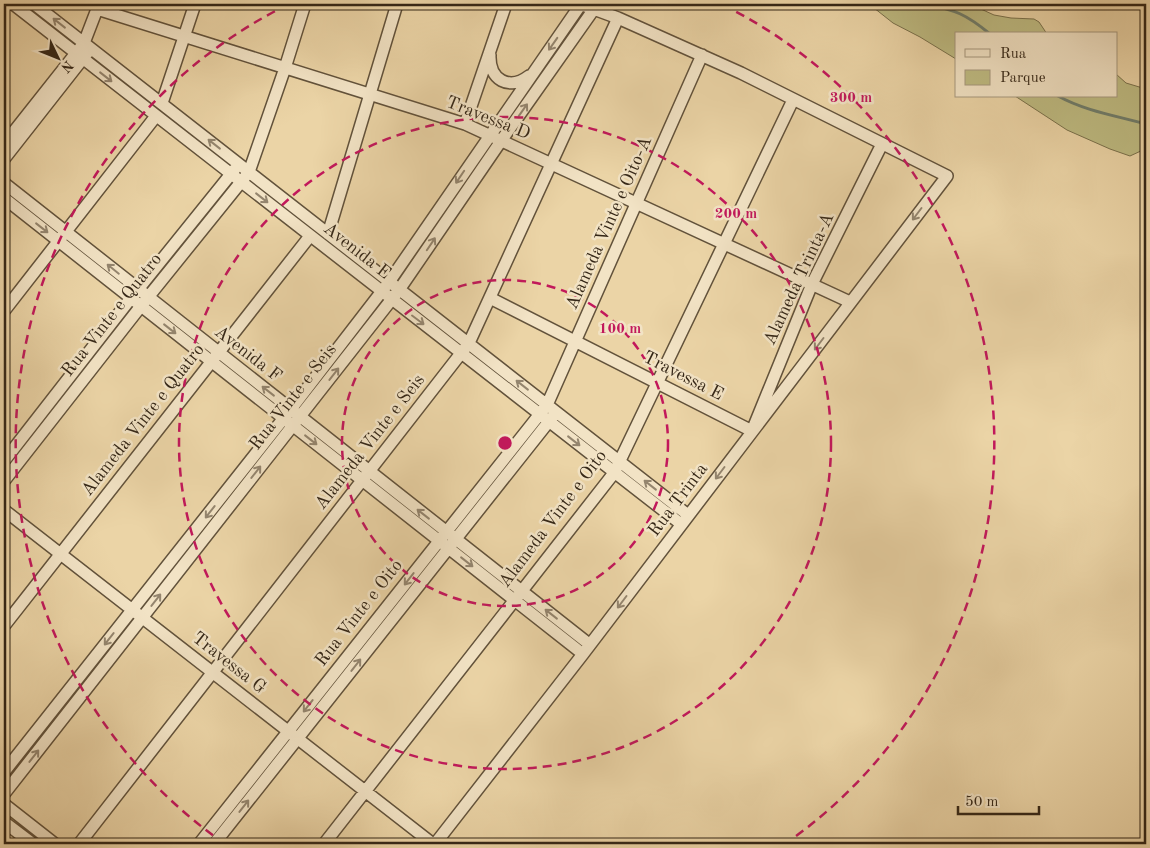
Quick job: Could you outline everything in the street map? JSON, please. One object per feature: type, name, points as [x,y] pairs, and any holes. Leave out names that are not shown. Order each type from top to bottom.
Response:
[{"type":"street","name":"Avenida E","points":[[13,4],[681,524]]},
{"type":"street","name":"Avenida E","points":[[34,4],[688,515]]},
{"type":"street","points":[[162,103],[195,4]]},
{"type":"street","name":"Rua Vinte e Quatro","points":[[4,481],[144,301],[249,172],[306,4]]},
{"type":"street","points":[[328,234],[397,4]]},
{"type":"street","points":[[465,124],[506,4]]},
{"type":"street","points":[[581,4],[702,55],[882,144]]},
{"type":"street","name":"Rua Vinte e Seis","points":[[4,794],[142,618],[295,413],[581,4]]},
{"type":"street","points":[[4,159],[87,45],[98,6]]},
{"type":"street","name":"Travessa D","points":[[98,6],[184,36],[465,124],[850,302]]},
{"type":"street","name":"Rua Vinte e Seis","points":[[295,413],[392,300],[594,9]]},
{"type":"street","name":"Alameda Vinte e Seis","points":[[79,844],[469,344],[618,18]]},
{"type":"street","points":[[491,49],[490,62],[494,73],[501,80],[509,83],[519,82],[526,78],[542,59]]},
{"type":"street","name":"Alameda Vinte e Oito-A","points":[[552,408],[575,342],[702,55]]},
{"type":"street","points":[[4,144],[79,56]]},
{"type":"street","name":"Alameda Vinte e Oito","points":[[324,844],[614,473],[793,100]]},
{"type":"street","points":[[4,311],[156,116]]},
{"type":"street","name":"Rua Trinta","points":[[434,844],[586,649],[946,176],[882,144]]},
{"type":"street","name":"Alameda Trinta-A","points":[[752,431],[812,284],[882,144]]},
{"type":"street","name":"Rua Vinte e Quatro","points":[[4,461],[138,289],[239,164]]},
{"type":"street","name":"Avenida F","points":[[4,183],[138,289],[144,301],[214,357],[288,422],[366,476]]},
{"type":"street","name":"Avenida F","points":[[4,198],[131,298],[144,301]]},
{"type":"street","name":"Alameda Vinte e Quatro","points":[[4,626],[310,236]]},
{"type":"street","name":"Travessa E","points":[[490,298],[752,431]]},
{"type":"street","name":"Avenida F","points":[[214,357],[295,413],[366,476],[586,649]]},
{"type":"street","name":"Rua Vinte e Oito","points":[[214,844],[293,735],[552,408]]},
{"type":"street","name":"Rua Vinte e Seis","points":[[4,772],[132,610],[288,422]]},
{"type":"street","name":"Travessa G","points":[[4,510],[434,844]]},
{"type":"street","name":"Rua Vinte e Oito","points":[[199,844],[293,735]]},
{"type":"street","points":[[4,804],[55,844]]},
{"type":"street","points":[[4,822],[33,844]]},
{"type":"green space","points":[[869,4],[970,4],[994,15],[1034,19],[1039,22],[1046,32],[955,32],[955,58],[893,23]]},
{"type":"green space","points":[[1118,76],[1126,83],[1146,89],[1146,144],[1143,150],[1130,156],[1067,130],[1018,98],[1118,98]]},
{"type":"waterway","points":[[926,4],[945,8],[960,14],[987,32]]},
{"type":"waterway","points":[[1062,98],[1090,109],[1146,124]]}]
